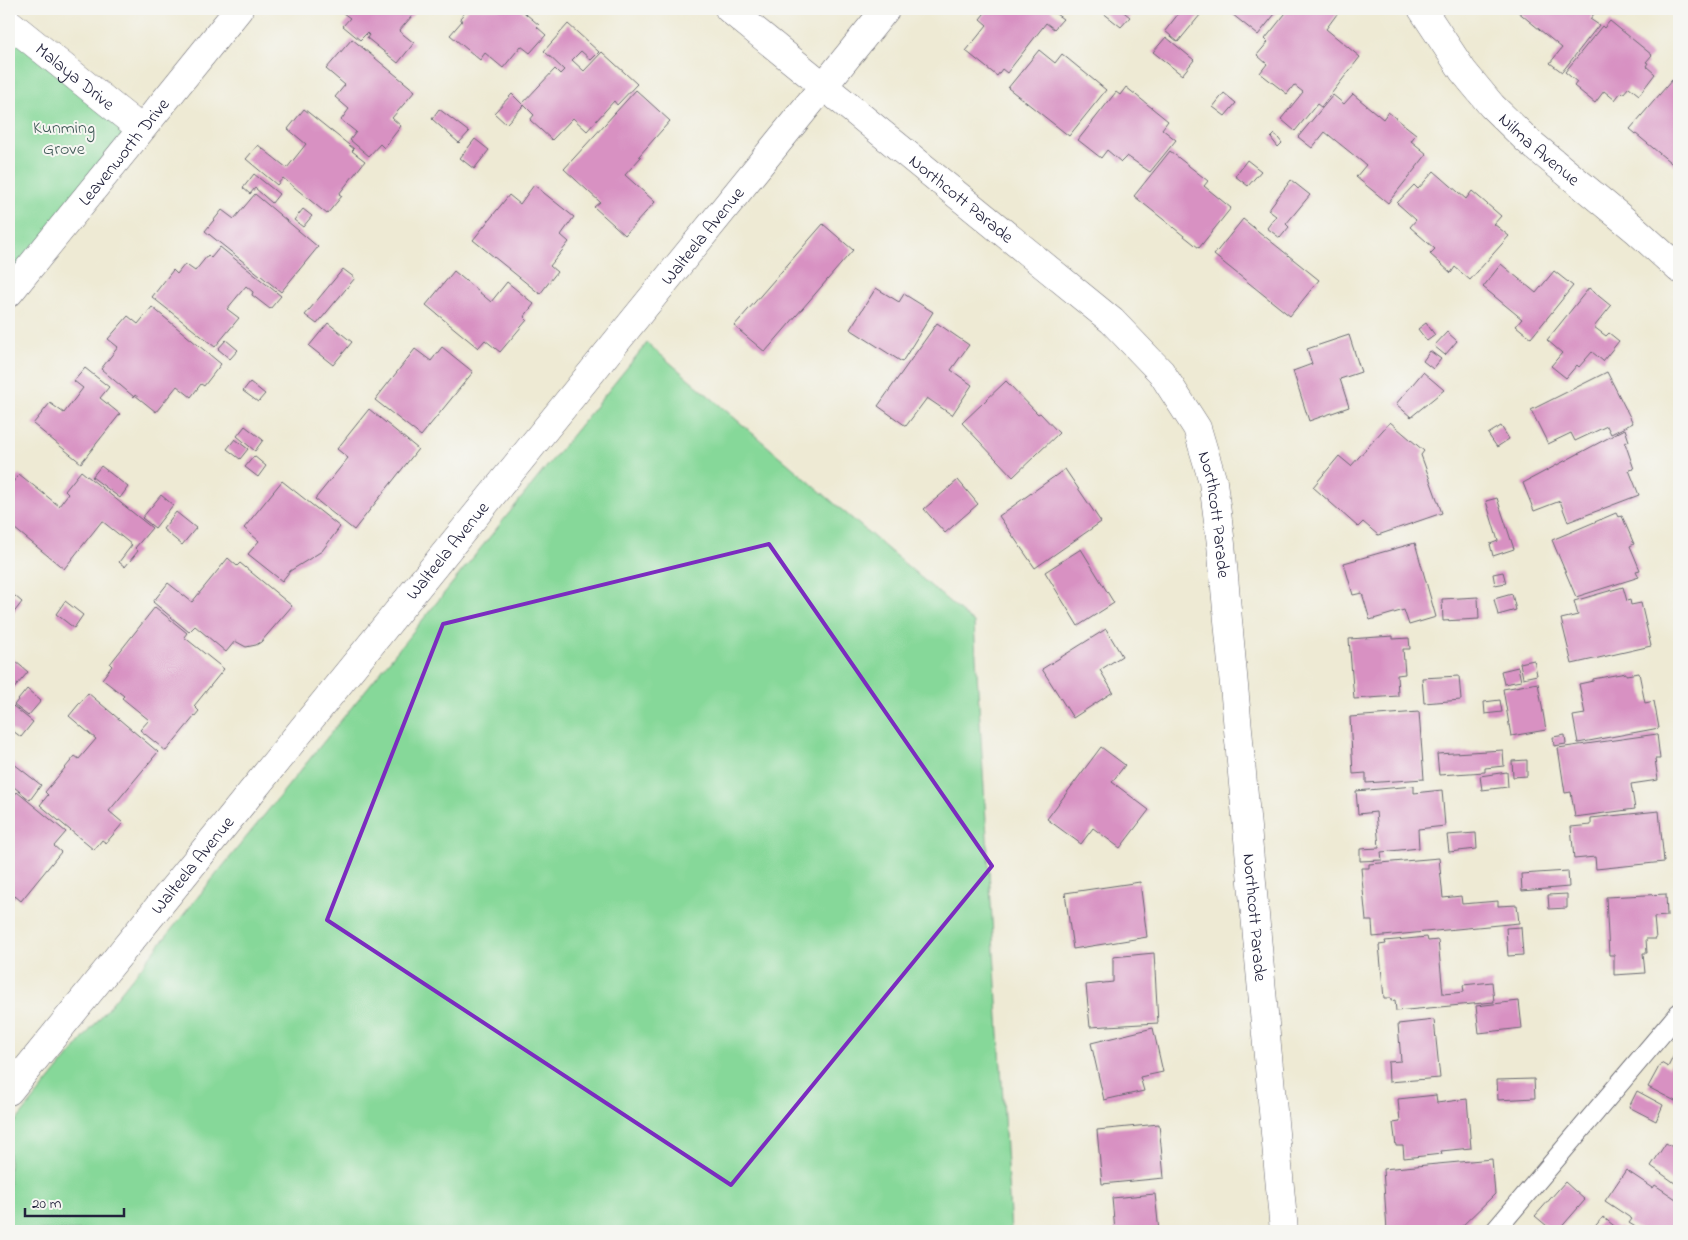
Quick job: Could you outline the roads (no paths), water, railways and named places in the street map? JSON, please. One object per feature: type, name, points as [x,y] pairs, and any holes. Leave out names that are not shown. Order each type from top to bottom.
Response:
[{"type":"street","name":"Leavenworth Drive","points":[[9,293],[239,9]]},
{"type":"street","name":"Northcott Parade","points":[[729,9],[1112,321],[1161,372],[1197,428],[1213,482],[1221,544],[1284,1231]]},
{"type":"street","name":"Walteela Avenue","points":[[9,1091],[886,9]]},
{"type":"street","name":"Nilma Avenue","points":[[1422,9],[1463,71],[1492,106],[1527,140],[1636,230],[1679,269]]},
{"type":"street","name":"Malaya Drive","points":[[9,23],[141,129]]},
{"type":"lane","points":[[1495,1231],[1679,1013]]},
{"type":"park label","name":"Kunming Grove","points":[[64,137]]}]
